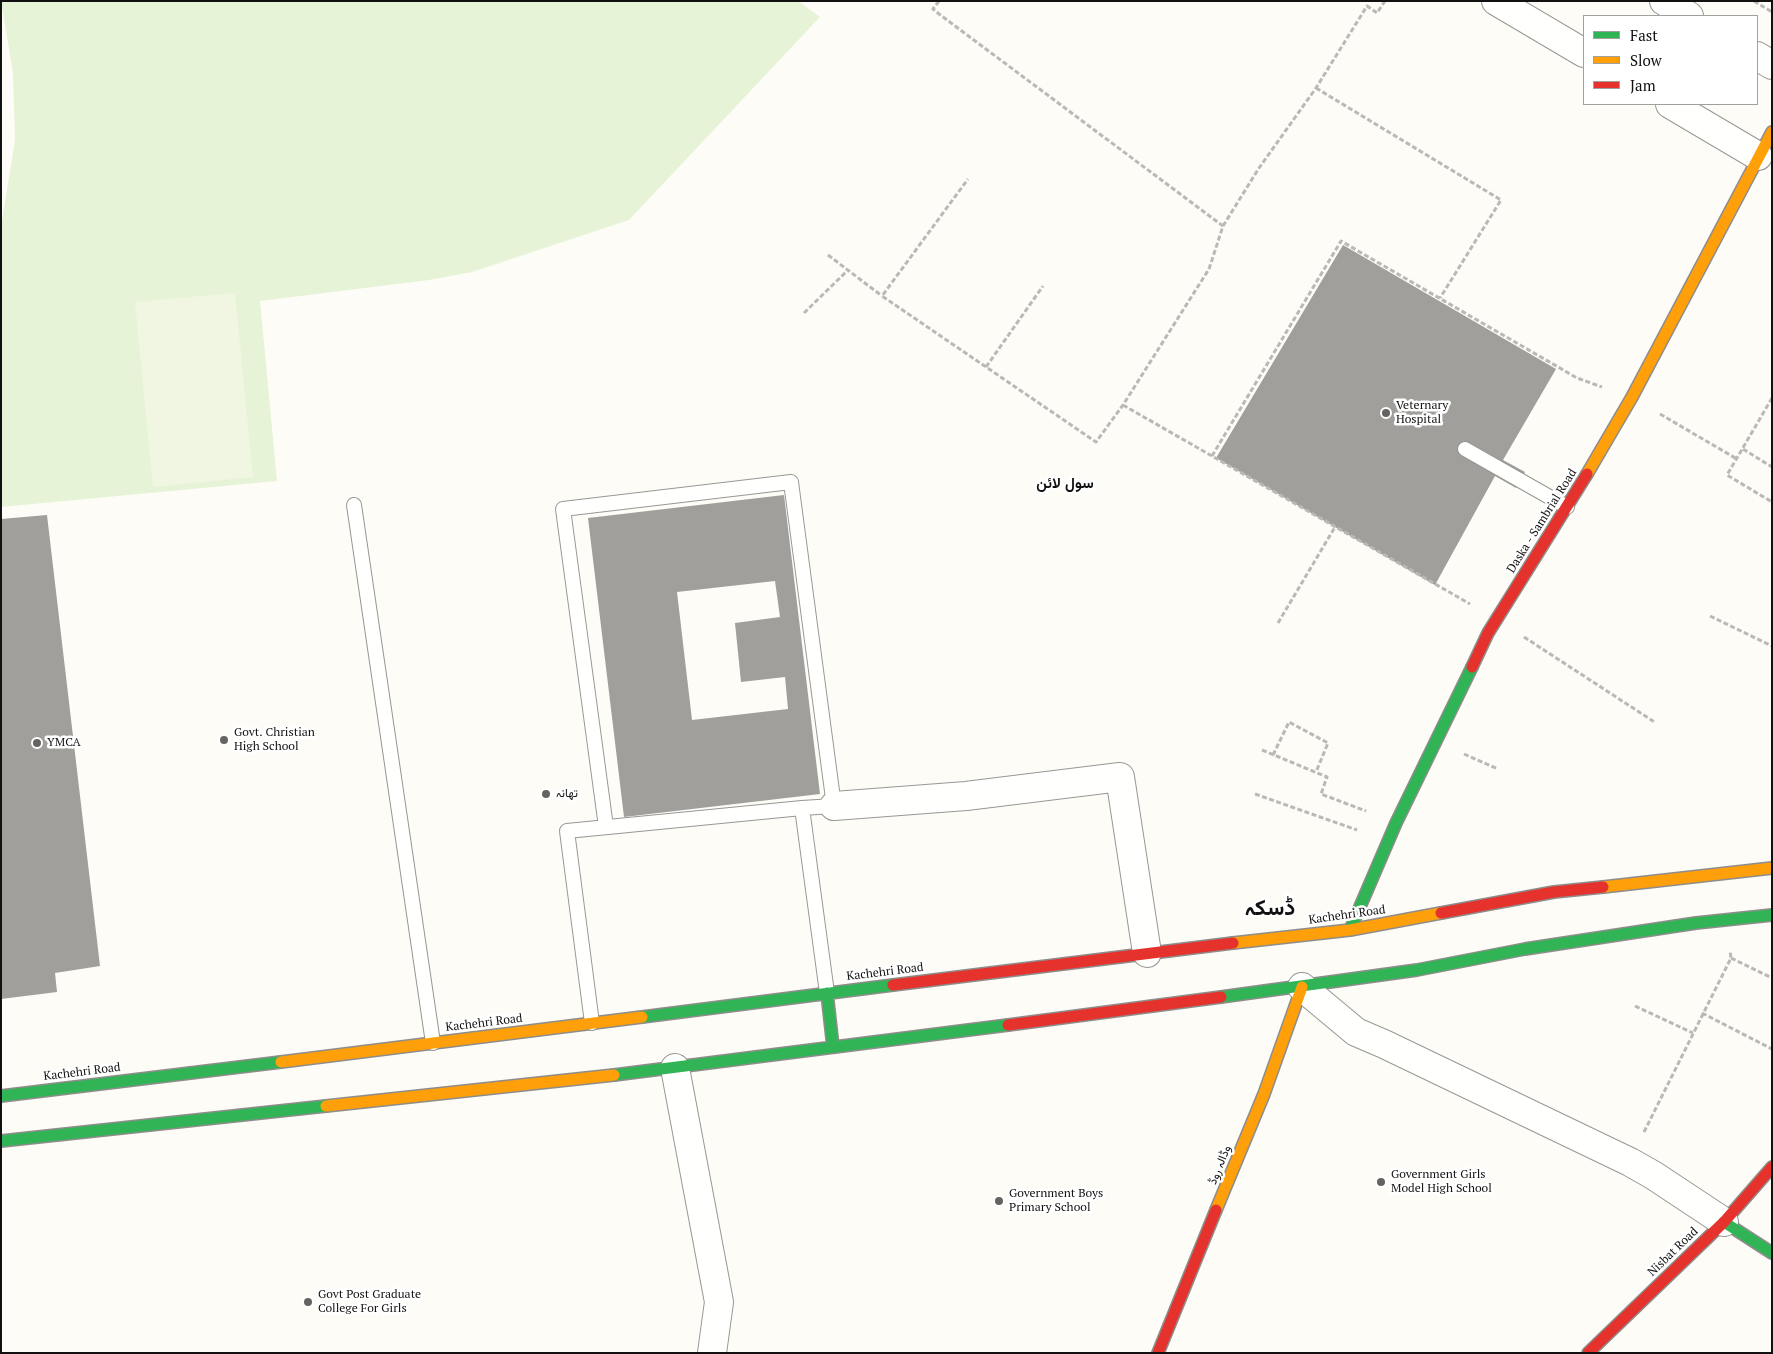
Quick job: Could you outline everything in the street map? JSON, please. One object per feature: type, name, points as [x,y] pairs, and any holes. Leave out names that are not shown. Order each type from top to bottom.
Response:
[{"type":"main road","name":"Daska - Sambrial Road","points":[[1350,930],[1396,823],[1488,633],[1600,455],[1772,132]]},
{"type":"main road","name":"Kachehri Road","points":[[1,1096],[1147,952],[1350,930],[1554,892],[1772,868]]},
{"type":"main road","points":[[1,1141],[675,1068],[1417,970],[1525,949],[1696,922],[1772,915]]},
{"type":"main road","name":"وڈالہ روڈ","points":[[1158,1353],[1264,1094],[1302,986]]},
{"type":"main road","points":[[827,993],[833,1047]]},
{"type":"main road","name":"Nisbat Road","points":[[1588,1353],[1724,1222],[1772,1167]]},
{"type":"main road","points":[[1724,1222],[1772,1253]]},
{"type":"street","points":[[1496,1],[1583,52]]},
{"type":"street","points":[[1664,1],[1687,15]]},
{"type":"street","points":[[1758,57],[1772,65]]},
{"type":"street","points":[[1672,105],[1758,156]]},
{"type":"street","points":[[834,806],[966,796],[1120,777],[1147,952]]},
{"type":"street","points":[[1302,986],[1356,1032],[1630,1162],[1724,1222]]},
{"type":"street","points":[[675,1068],[719,1302],[712,1353]]},
{"type":"lane","points":[[1466,449],[1567,507]]},
{"type":"lane","points":[[592,1023],[567,831],[834,806],[791,482],[563,509],[606,827]]},
{"type":"lane","points":[[354,505],[433,1043]]},
{"type":"lane","points":[[802,808],[827,993]]},
{"type":"path","points":[[939,1],[933,9],[935,11],[1223,226]]},
{"type":"path","points":[[828,255],[882,296],[1096,442],[1123,405],[1209,269],[1223,226],[1259,168],[1316,88],[1367,6],[1377,13],[1385,1]]},
{"type":"path","points":[[1754,1],[1772,12]]},
{"type":"path","points":[[1316,88],[1501,200],[1440,298]]},
{"type":"path","points":[[882,296],[968,179]]},
{"type":"path","points":[[1212,456],[1341,241],[1578,378],[1632,398],[1737,459]]},
{"type":"path","points":[[804,313],[848,270]]},
{"type":"path","points":[[986,367],[1043,286]]},
{"type":"path","points":[[1772,398],[1728,475],[1772,502]]},
{"type":"path","points":[[1123,405],[1498,619],[1656,724]]},
{"type":"path","points":[[1743,449],[1772,467]]},
{"type":"path","points":[[1278,623],[1335,527]]},
{"type":"path","points":[[1710,616],[1772,646]]},
{"type":"path","points":[[1273,755],[1289,722],[1328,743],[1316,772]]},
{"type":"path","points":[[1262,750],[1327,777],[1321,794],[1396,823]]},
{"type":"path","points":[[1255,794],[1389,841]]},
{"type":"path","points":[[1630,1162],[1692,1033],[1731,958],[1725,920]]},
{"type":"path","points":[[1731,958],[1772,978]]},
{"type":"path","points":[[1635,1006],[1692,1033]]},
{"type":"path","points":[[1702,1013],[1772,1049]]},
{"type":"green space","points":[[1,1],[798,1],[820,17],[629,220],[472,272],[429,280],[260,301],[277,481],[1,507],[1,227],[15,140],[13,73]]},
{"type":"green space","points":[[235,293],[253,477],[153,487],[135,302]]},
{"type":"building","name":"Veternary Hospital","points":[[1343,245],[1556,369],[1503,460],[1525,472],[1516,488],[1495,476],[1435,585],[1216,458]]},
{"type":"building","points":[[784,495],[820,794],[624,817],[588,518]],"holes":[[[775,581],[780,617],[735,623],[741,682],[785,677],[788,709],[692,720],[677,592]]]},
{"type":"building","name":"YMCA","points":[[47,515],[100,966],[55,973],[57,992],[1,999],[1,519]]},
{"type":"traffic: fast","points":[[1350,930],[1396,823],[1472,667]]},
{"type":"traffic: fast","points":[[1221,997],[1417,970],[1525,949],[1696,923],[1772,915]]},
{"type":"traffic: fast","points":[[642,1017],[893,985]]},
{"type":"traffic: fast","points":[[827,993],[833,1047]]},
{"type":"traffic: fast","points":[[614,1075],[1008,1025]]},
{"type":"traffic: fast","points":[[1,1096],[281,1062]]},
{"type":"traffic: fast","points":[[1,1141],[326,1106]]},
{"type":"traffic: fast","points":[[1724,1222],[1772,1253]]},
{"type":"traffic: slow","points":[[1587,474],[1632,397],[1772,132]]},
{"type":"traffic: slow","points":[[1603,887],[1772,868]]},
{"type":"traffic: slow","points":[[1233,943],[1350,930],[1441,913]]},
{"type":"traffic: slow","points":[[1216,1210],[1264,1094],[1302,987]]},
{"type":"traffic: slow","points":[[281,1062],[642,1017]]},
{"type":"traffic: slow","points":[[326,1106],[614,1075]]},
{"type":"traffic: jam","points":[[1472,667],[1488,633],[1587,474]]},
{"type":"traffic: jam","points":[[1441,913],[1554,892],[1603,887]]},
{"type":"traffic: jam","points":[[893,985],[1233,943]]},
{"type":"traffic: jam","points":[[1008,1025],[1221,997]]},
{"type":"traffic: jam","points":[[1588,1353],[1724,1222],[1772,1167]]},
{"type":"traffic: jam","points":[[1158,1353],[1216,1210]]},
{"type":"place","name":"Veternary Hospital","points":[[1386,413]]},
{"type":"place","name":"Govt. Christian High School","points":[[224,740]]},
{"type":"place","name":"YMCA","points":[[37,743]]},
{"type":"place","name":"تھانہ","points":[[546,794]]},
{"type":"place","name":"Government Girls Model High School","points":[[1381,1182]]},
{"type":"place","name":"Government Boys Primary School","points":[[999,1201]]},
{"type":"place","name":"Govt Post Graduate College For Girls","points":[[308,1302]]},
{"type":"district","name":"سول لائن","points":[[1065,484]]},
{"type":"district","name":"ڈسکہ","points":[[1270,909]]}]
